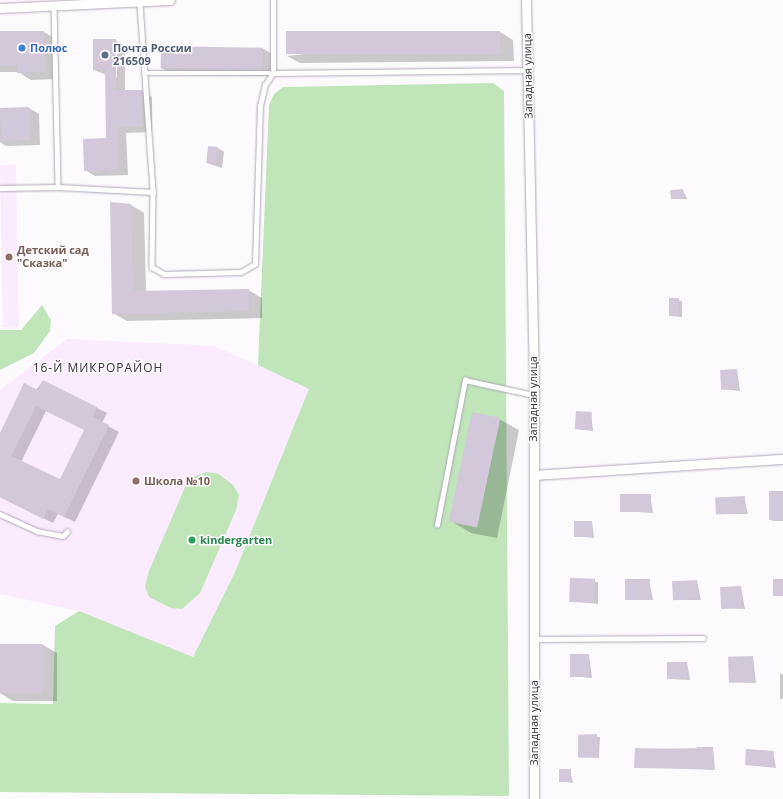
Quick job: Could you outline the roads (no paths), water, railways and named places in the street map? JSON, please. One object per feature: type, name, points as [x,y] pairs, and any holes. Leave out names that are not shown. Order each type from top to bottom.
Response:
[{"type":"street","points":[[0,8],[54,3],[140,4],[170,0]]},
{"type":"street","name":"Западная улица","points":[[526,0],[534,395],[534,799]]},
{"type":"street","points":[[534,475],[783,459]]},
{"type":"lane","points":[[140,4],[147,73],[153,192],[153,269],[164,274],[251,270],[258,246],[260,106],[264,85],[273,73],[273,0]]},
{"type":"lane","points":[[54,3],[58,187]]},
{"type":"lane","points":[[147,73],[528,70]]},
{"type":"lane","points":[[0,188],[58,187],[153,192]]},
{"type":"lane","points":[[437,525],[465,380],[534,395]]},
{"type":"lane","points":[[0,514],[37,532],[63,536],[67,532]]},
{"type":"lane","points":[[533,639],[703,638]]},
{"type":"place","name":"Полюс","points":[[22,48]]},
{"type":"place","name":"Почта России 216509","points":[[105,55]]},
{"type":"place","name":"Детский сад \"Сказка\"","points":[[9,257]]},
{"type":"place","name":"Школа №10","points":[[136,481]]},
{"type":"place","name":"kindergarten","points":[[192,540]]},
{"type":"district","name":"16-Й МИКРОРАЙОН","points":[[98,368]]}]
